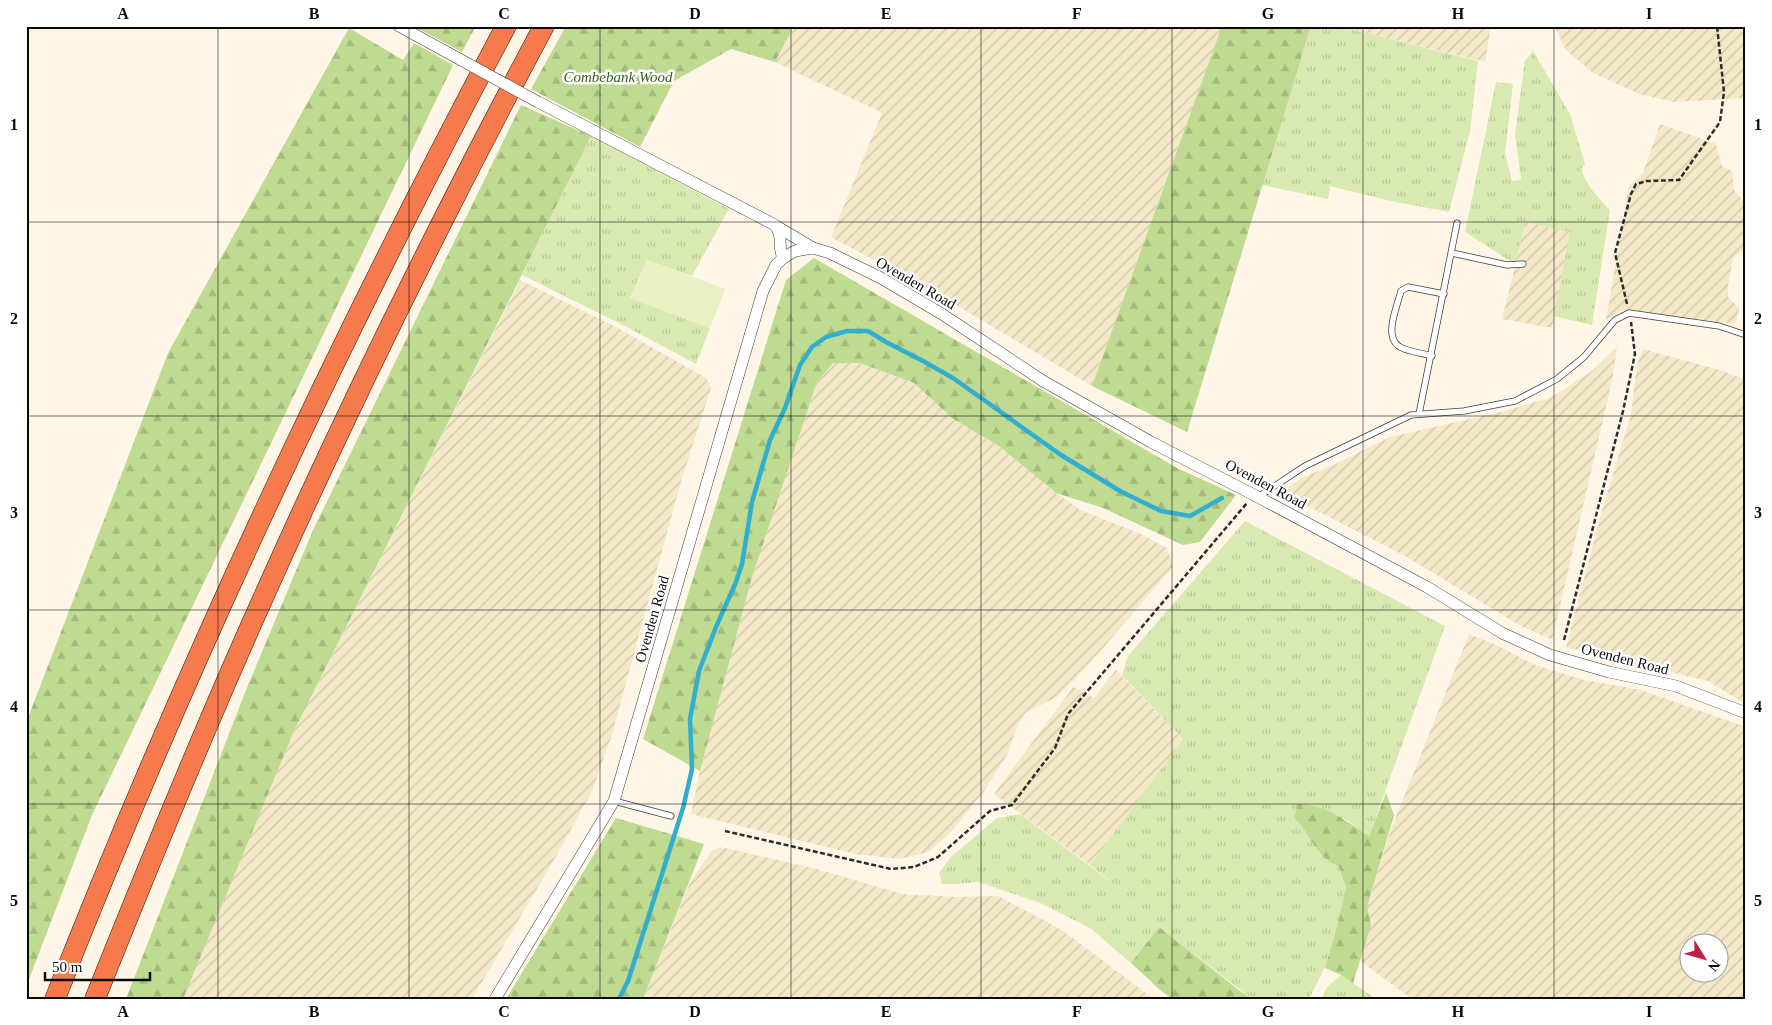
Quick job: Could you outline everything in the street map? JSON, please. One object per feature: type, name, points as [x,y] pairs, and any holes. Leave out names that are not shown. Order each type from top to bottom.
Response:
[{"type":"highway","points":[[55,999],[164,735],[274,491],[398,234],[506,26]]},
{"type":"highway","points":[[95,999],[204,733],[298,521],[389,329],[544,26]]},
{"type":"street","name":"Ovenden Road","points":[[399,26],[538,102],[775,225],[813,248],[830,253],[882,278],[942,314],[1043,381],[1151,442],[1427,588],[1502,633],[1550,655],[1609,672],[1676,686],[1746,713]]},
{"type":"street","points":[[775,225],[780,234],[780,251],[783,258],[795,251],[813,248]]},
{"type":"street","name":"Ovenden Road","points":[[495,999],[614,801],[763,292],[776,264],[783,258]]},
{"type":"lane","points":[[1419,414],[1457,223]]},
{"type":"lane","points":[[1452,253],[1508,265],[1523,264]]},
{"type":"lane","points":[[1432,356],[1402,348],[1394,343],[1390,333],[1400,291],[1408,286],[1444,294]]},
{"type":"lane","points":[[1256,496],[1305,466],[1412,415],[1464,411],[1515,400],[1557,379],[1584,357],[1615,320],[1629,313],[1720,326],[1746,335]]},
{"type":"lane","points":[[614,801],[671,816]]},
{"type":"path","points":[[1564,640],[1623,411],[1635,354],[1629,313],[1615,253],[1631,194],[1636,184],[1647,181],[1679,180],[1720,122],[1724,92],[1717,26]]},
{"type":"path","points":[[725,831],[891,869],[914,867],[938,857],[990,811],[1012,805],[1055,748],[1068,714],[1256,496]]},
{"type":"shaded area","points":[[795,26],[1222,26],[1092,386],[941,296],[831,237],[882,113],[775,62]]},
{"type":"shaded area","points":[[1337,26],[1491,26],[1485,62]]},
{"type":"shaded area","points":[[1554,26],[1746,26],[1746,98],[1674,102],[1642,95],[1593,73],[1566,50]]},
{"type":"shaded area","points":[[1660,124],[1716,144],[1722,166],[1732,171],[1734,190],[1746,204],[1746,248],[1733,258],[1728,286],[1728,297],[1739,308],[1736,324],[1622,310],[1606,320],[1629,186],[1643,173]]},
{"type":"shaded area","points":[[1525,222],[1571,232],[1552,328],[1502,319],[1516,263],[1510,261],[1517,257]]},
{"type":"shaded area","points":[[520,280],[616,327],[706,378],[711,388],[680,485],[611,738],[592,791],[558,853],[472,999],[182,999],[294,731]]},
{"type":"shaded area","points":[[1617,347],[1612,381],[1552,640],[1519,625],[1405,556],[1288,496],[1288,488],[1301,478],[1331,466],[1390,437],[1501,412],[1552,397],[1592,371]]},
{"type":"shaded area","points":[[1643,349],[1723,371],[1746,380],[1746,702],[1737,699],[1708,681],[1566,647],[1602,511],[1631,414],[1637,365]]},
{"type":"shaded area","points":[[833,363],[860,363],[914,383],[952,418],[999,446],[1056,493],[1080,510],[1139,533],[1167,548],[1173,567],[1090,663],[1057,697],[1025,713],[1016,730],[1007,755],[983,793],[951,832],[928,852],[900,859],[855,854],[691,814],[700,771],[752,577],[817,382]]},
{"type":"shaded area","points":[[1469,634],[1535,665],[1584,680],[1641,690],[1746,727],[1746,999],[1412,999],[1352,955],[1390,832]]},
{"type":"shaded area","points":[[1116,670],[1183,739],[1090,865],[994,794],[1073,687],[1094,698]]},
{"type":"shaded area","points":[[720,847],[813,868],[903,894],[956,897],[998,896],[1062,930],[1154,999],[643,999],[690,882],[711,852]]},
{"type":"green space","points":[[413,26],[476,26],[462,52]]},
{"type":"green space","name":"Combebank Wood","points":[[566,26],[786,26],[792,30],[775,62],[731,49],[674,81],[640,147],[531,89]]},
{"type":"green space","points":[[1222,26],[1311,26],[1187,432],[1092,386]]},
{"type":"green space","points":[[1311,26],[1337,26],[1478,61],[1470,131],[1449,212],[1391,201],[1330,186],[1328,199],[1262,185]]},
{"type":"green space","points":[[349,28],[403,60],[414,43],[453,65],[92,815],[26,987],[26,723],[168,353]]},
{"type":"green space","points":[[1533,51],[1570,114],[1585,164],[1581,169],[1583,175],[1593,191],[1610,210],[1592,325],[1554,316],[1570,232],[1525,222],[1517,257],[1510,261],[1465,232],[1496,82],[1513,84],[1505,154],[1512,181],[1521,180],[1515,134],[1525,61]]},
{"type":"green space","points":[[521,105],[591,136],[294,731],[183,999],[126,999],[246,690],[313,530]]},
{"type":"green space","points":[[591,136],[729,209],[692,276],[647,260],[630,298],[710,328],[696,364],[522,275]]},
{"type":"green space","points":[[814,258],[1177,468],[1236,495],[1200,542],[1183,545],[1103,508],[1056,493],[999,446],[952,418],[914,383],[860,363],[833,363],[817,382],[752,577],[700,771],[643,739],[786,280]]},
{"type":"green space","points":[[647,260],[725,289],[710,328],[630,298]]},
{"type":"green space","points":[[1245,521],[1445,626],[1369,836],[1344,818],[1294,818],[1325,858],[1339,867],[1346,888],[1326,965],[1309,999],[1252,999],[1159,927],[1131,963],[1090,928],[1038,902],[978,882],[942,884],[939,873],[951,857],[997,818],[1020,814],[1119,888],[1090,865],[1183,739],[1122,675],[1128,656]]},
{"type":"green space","points":[[1386,793],[1394,815],[1367,907],[1371,925],[1353,983],[1325,968],[1346,888],[1339,867],[1325,858],[1294,818],[1298,804],[1318,807],[1336,815],[1369,836]]},
{"type":"green space","points":[[616,818],[704,844],[643,999],[506,999]]},
{"type":"green space","points":[[1159,927],[1252,999],[1172,999],[1160,990],[1131,963]]},
{"type":"green space","points":[[1341,975],[1376,999],[1321,999],[1327,987]]},
{"type":"waterway","points":[[619,999],[628,981],[683,808],[692,769],[690,719],[699,671],[742,564],[752,502],[770,440],[785,408],[800,365],[812,347],[826,337],[847,331],[868,331],[953,378],[1061,455],[1120,491],[1161,511],[1190,516],[1222,498]]}]
